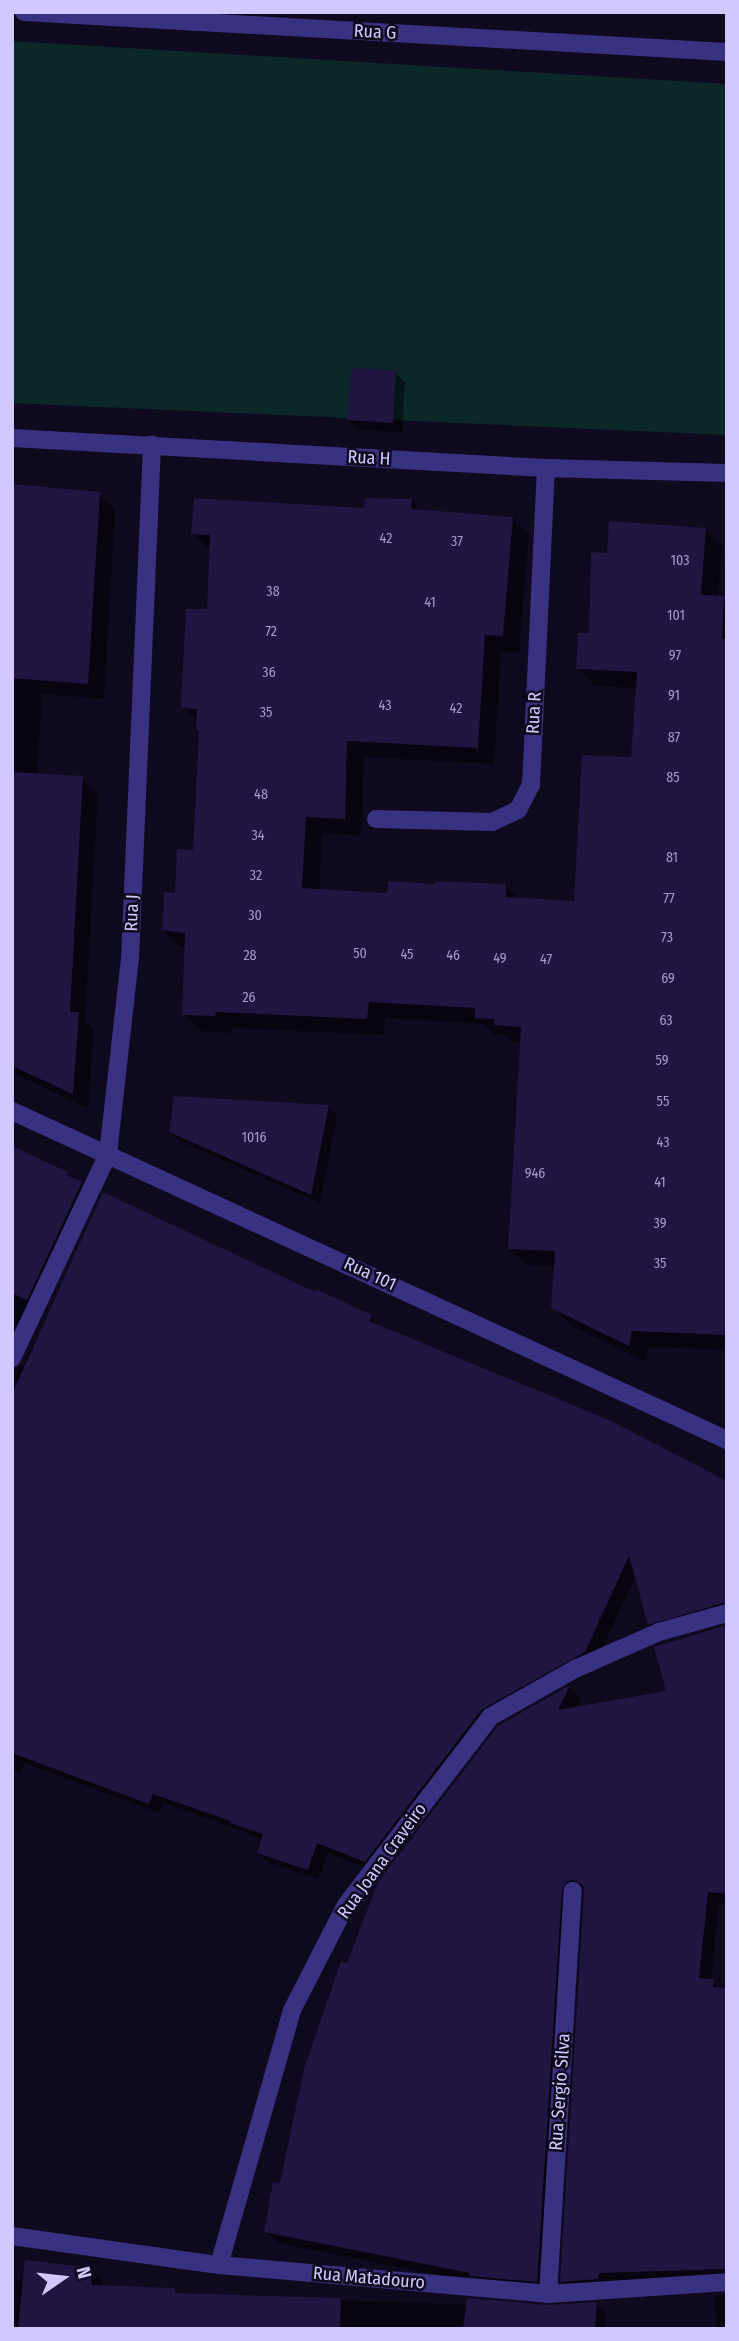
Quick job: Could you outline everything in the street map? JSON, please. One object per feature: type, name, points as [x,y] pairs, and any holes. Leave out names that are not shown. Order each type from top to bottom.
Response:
[{"type":"street","name":"Rua G","points":[[24,12],[727,52]]},
{"type":"street","name":"Rua H","points":[[12,438],[546,468],[727,473]]},
{"type":"street","name":"Rua J","points":[[12,1359],[108,1154],[130,959],[152,444]]},
{"type":"street","name":"Rua R","points":[[376,820],[492,822],[518,810],[531,785],[546,468]]},
{"type":"street","name":"Rua 101","points":[[12,1111],[727,1440]]},
{"type":"street","name":"Rua Joana Craveiro","points":[[219,2265],[297,1998],[346,1905],[490,1717],[575,1669],[659,1632],[727,1613]]},
{"type":"street","name":"Rua Sergio Silva","points":[[548,2294],[573,1891]]},
{"type":"street","name":"Rua Matadouro","points":[[12,2236],[219,2265],[548,2294],[727,2282]]},
{"type":"green space","points":[[12,41],[727,84],[727,435],[12,403]]},
{"type":"building","points":[[351,368],[396,370],[393,423],[347,420]]},
{"type":"building","points":[[12,484],[100,492],[88,684],[12,678]]},
{"type":"building","points":[[194,498],[364,508],[365,498],[412,499],[411,509],[513,517],[503,636],[485,635],[478,748],[347,741],[345,819],[306,817],[302,888],[387,893],[388,881],[506,884],[506,897],[574,901],[582,755],[631,757],[637,672],[576,669],[578,633],[589,633],[591,552],[607,553],[609,521],[706,528],[701,595],[724,596],[722,639],[727,639],[727,1335],[632,1331],[629,1346],[551,1308],[555,1251],[508,1249],[521,1027],[494,1025],[494,1019],[475,1018],[475,1008],[369,1002],[367,1019],[216,1012],[215,1016],[182,1015],[185,933],[162,930],[164,892],[175,893],[177,849],[193,850],[199,730],[196,730],[197,709],[181,708],[186,609],[207,609],[210,535],[191,534]]},
{"type":"building","points":[[12,772],[83,776],[70,1012],[79,1012],[73,1094],[12,1066]]},
{"type":"building","points":[[174,1096],[329,1105],[311,1195],[169,1132]]},
{"type":"building","points":[[12,1146],[68,1172],[67,1175],[82,1182],[27,1300],[12,1293]]},
{"type":"building","points":[[103,1192],[315,1292],[316,1289],[372,1315],[369,1321],[609,1420],[727,1481],[727,1602],[648,1625],[629,1556],[585,1652],[481,1710],[365,1862],[317,1843],[308,1870],[257,1853],[263,1834],[230,1823],[231,1821],[153,1794],[149,1804],[12,1753],[12,1394]]},
{"type":"building","points":[[727,1625],[727,1894],[708,1892],[699,1978],[714,1979],[713,1987],[727,1988],[727,2269],[599,2273],[598,2279],[560,2282],[584,1892],[583,1885],[574,1880],[567,1881],[562,1890],[537,2282],[470,2276],[470,2273],[264,2232],[273,2182],[280,2183],[304,2069],[341,1961],[347,1963],[378,1882],[498,1726],[570,1685],[558,1710],[666,1691],[654,1647]]},
{"type":"building","points":[[25,2260],[93,2268],[91,2285],[175,2288],[175,2293],[341,2298],[340,2329],[18,2329]]},
{"type":"building","points":[[467,2298],[547,2305],[597,2302],[595,2329],[463,2329]]}]
